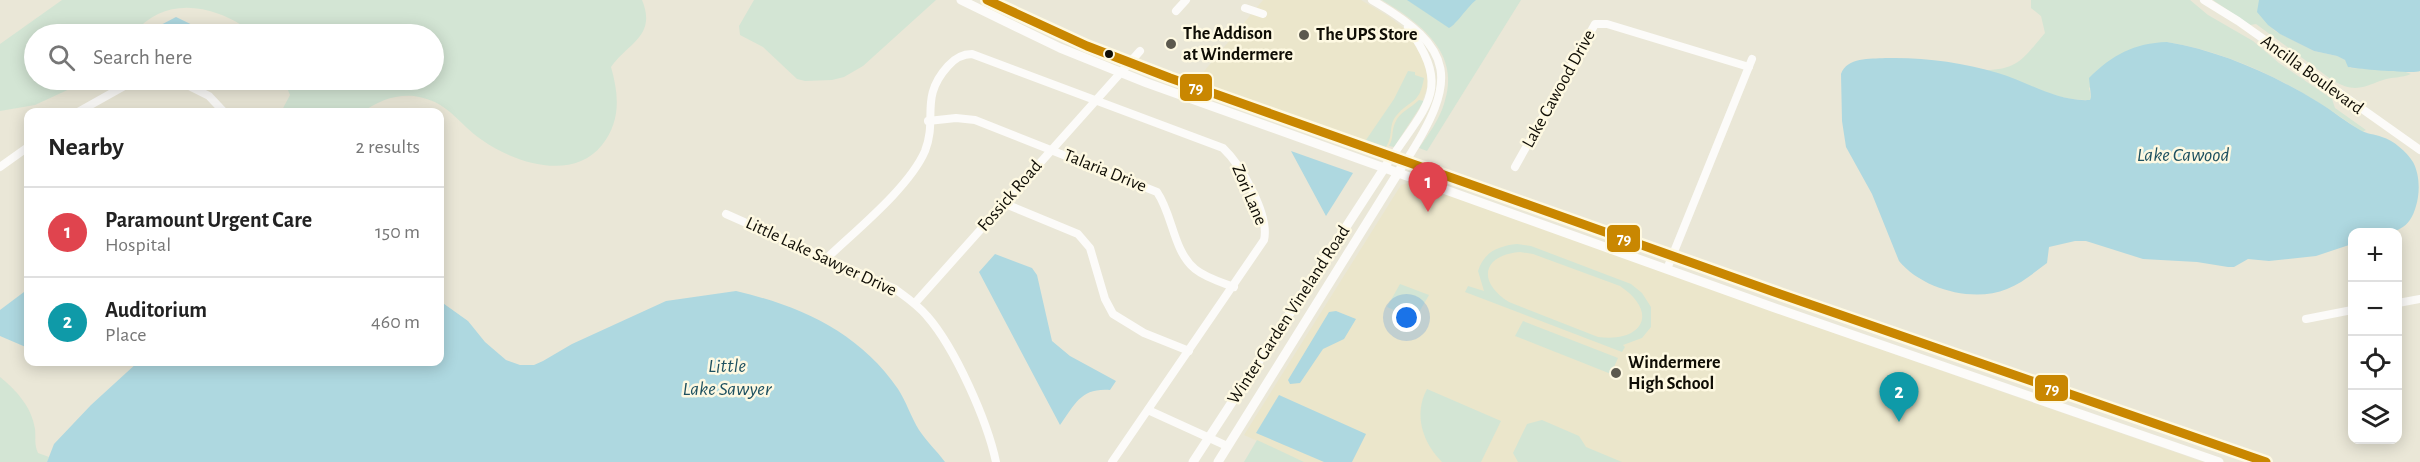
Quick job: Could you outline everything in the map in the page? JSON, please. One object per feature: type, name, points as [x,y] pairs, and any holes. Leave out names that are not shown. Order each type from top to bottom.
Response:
[{"type":"main road","points":[[961,0],[1031,35],[1121,73],[1667,269],[2219,462]]},
{"type":"main road","points":[[987,0],[1054,32],[1130,63],[1672,256],[2266,462]]},
{"type":"main road","name":"Winter Garden Vineland Road","points":[[1193,462],[1392,157]]},
{"type":"main road","name":"Winter Garden Vineland Road","points":[[1218,462],[1406,161]]},
{"type":"main road","points":[[2120,427],[2122,412]]},
{"type":"street","points":[[1176,11],[1186,0]]},
{"type":"street","points":[[1372,0],[1401,18],[1435,64],[1441,86],[1436,111],[1406,161]]},
{"type":"street","name":"Ancilla Boulevard","points":[[2204,0],[2238,21],[2420,150]]},
{"type":"street","points":[[1245,8],[1263,14]]},
{"type":"street","name":"Lake Cawood Drive","points":[[1515,167],[1595,24],[1607,24],[1749,67]]},
{"type":"street","name":"Fossick Road","points":[[915,303],[1140,51]]},
{"type":"street","name":"Zori Lane","points":[[928,121],[929,94],[935,82],[956,58],[968,53],[1223,148],[1237,162],[1263,220],[1265,238],[1260,249],[1112,462]]},
{"type":"street","points":[[1667,269],[1752,59]]},
{"type":"street","points":[[1392,157],[1424,111],[1433,89],[1435,64]]},
{"type":"street","points":[[85,108],[117,90]]},
{"type":"street","points":[[197,90],[209,96],[220,108]]},
{"type":"street","name":"Talaria Drive","points":[[928,121],[956,118],[975,120],[1157,192],[1164,200],[1186,258],[1192,267],[1234,287]]},
{"type":"street","points":[[826,259],[917,166],[929,138],[928,121]]},
{"type":"street","points":[[0,167],[24,150]]},
{"type":"street","points":[[1003,203],[1078,234],[1090,248],[1108,307],[1114,316],[1124,323],[1189,351]]},
{"type":"street","name":"Little Lake Sawyer Drive","points":[[726,214],[895,289],[915,303],[943,338],[991,438],[996,462]]},
{"type":"street","points":[[2402,302],[2420,299]]},
{"type":"street","points":[[2306,319],[2348,311]]},
{"type":"street","points":[[1148,410],[1227,446]]},
{"type":"shaded area","points":[[1263,0],[1361,0],[1405,29],[1418,45],[1426,62],[1428,86],[1420,107],[1397,141],[1386,148],[1196,81]]},
{"type":"shaded area","name":"Windermere High School","points":[[1412,182],[2203,462],[1304,462],[1244,435],[1401,185]]},
{"type":"green space","points":[[62,0],[642,0],[646,12],[643,31],[611,67],[616,88],[617,107],[613,127],[608,136],[590,156],[576,163],[560,166],[543,165],[510,156],[482,140],[452,113],[436,103],[414,96],[387,99],[369,108],[283,108],[290,95],[288,90],[444,90],[444,24],[240,24],[207,10],[183,8],[162,13],[143,24],[28,24]]},
{"type":"green space","points":[[754,0],[936,0],[863,66],[844,77],[805,81],[797,79],[763,47],[740,35],[739,26]]},
{"type":"green space","points":[[1382,0],[1521,0],[1427,151],[1419,148],[1442,110],[1448,86],[1447,69],[1434,42],[1423,30]]},
{"type":"green space","points":[[2031,0],[2190,0],[2208,15],[2253,41],[2279,63],[2332,99],[2335,108],[2366,130],[2362,132],[2317,101],[2245,64],[2220,55],[2167,42],[2089,88],[2090,100],[2062,97],[1985,70],[2013,65],[2026,55],[2045,33],[2041,16],[2031,8]]},
{"type":"green space","points":[[2213,0],[2259,0],[2259,13],[2275,31],[2314,51],[2337,56],[2345,60],[2350,68],[2390,69],[2411,74],[2358,88],[2346,87],[2332,80],[2256,24],[2250,25]]},
{"type":"green space","points":[[24,27],[24,90],[67,90],[35,105],[0,111],[0,44]]},
{"type":"green space","points":[[1408,71],[1415,72],[1415,75],[1424,78],[1417,98],[1396,116],[1386,147],[1366,140],[1394,99]]},
{"type":"green space","points":[[1419,100],[1424,101],[1394,147],[1389,146],[1397,119]]},
{"type":"green space","points":[[1510,245],[1531,246],[1631,284],[1642,293],[1651,307],[1651,327],[1642,338],[1623,345],[1625,347],[1622,352],[1465,292],[1468,286],[1484,291],[1478,271],[1481,264],[1493,251]],"holes":[[[1520,252],[1533,254],[1620,286],[1640,306],[1642,316],[1640,324],[1635,331],[1626,335],[1613,338],[1598,337],[1509,302],[1499,294],[1488,278],[1491,264],[1507,254]]]},
{"type":"green space","points":[[1400,284],[1429,295],[1415,319],[1387,307]]},
{"type":"green space","points":[[1523,321],[1618,358],[1611,374],[1515,336]]},
{"type":"green space","points":[[0,377],[17,393],[31,413],[37,450],[38,453],[49,457],[47,462],[0,462]]},
{"type":"green space","points":[[1427,389],[1501,421],[1481,462],[1442,462],[1435,454],[1422,428],[1421,409]]},
{"type":"green space","points":[[1542,420],[1579,436],[1586,447],[1622,462],[1518,462],[1513,453],[1527,424]]},
{"type":"green space","points":[[1257,440],[1304,462],[1244,462]]},
{"type":"water","points":[[1407,0],[1476,0],[1449,28]]},
{"type":"water","points":[[2259,0],[2420,0],[2420,71],[2397,72],[2348,67],[2345,60],[2314,51],[2280,34],[2268,25],[2257,12]]},
{"type":"water","points":[[176,17],[190,24],[163,24]]},
{"type":"water","name":"Lake Cawood","points":[[2167,42],[2187,46],[2246,65],[2283,82],[2362,131],[2395,144],[2410,158],[2417,173],[2418,195],[2412,217],[2400,228],[2348,228],[2348,245],[2316,256],[2269,261],[2248,259],[2234,267],[2143,259],[2086,241],[2075,241],[2049,247],[2047,263],[2018,284],[1994,293],[1964,294],[1934,286],[1909,271],[1899,261],[1872,194],[1846,147],[1842,121],[1841,74],[1848,64],[1866,59],[1885,58],[1942,61],[1998,73],[2054,95],[2090,100],[2089,78],[2106,63],[2124,52]]},
{"type":"water","points":[[1291,151],[1353,173],[1326,216]]},
{"type":"water","points":[[995,254],[1032,268],[1037,275],[1052,341],[1070,356],[1116,381],[1110,390],[1092,392],[1080,398],[1060,425],[979,272]]},
{"type":"water","name":"Little Lake Sawyer","points":[[736,291],[783,305],[826,324],[865,352],[882,369],[898,389],[925,439],[945,462],[47,462],[54,444],[91,405],[134,366],[444,366],[444,304],[468,321],[485,342],[506,360],[520,365],[534,365],[572,344],[666,301]]},
{"type":"water","points":[[24,292],[24,346],[0,336],[0,310]]},
{"type":"water","points":[[1336,311],[1356,319],[1344,339],[1323,349],[1300,383],[1290,384],[1288,380],[1329,312]]},
{"type":"water","points":[[1279,395],[1366,434],[1352,462],[1324,462],[1256,433]]},
{"type":"transit line","name":"79","points":[[987,0],[1087,46],[1170,78],[1780,294],[2266,462]]},
{"type":"place","name":"The UPS Store","points":[[1304,35]]},
{"type":"place","name":"The Addison at Windermere","points":[[1171,44]]},
{"type":"place","name":"Paramount Urgent Care","points":[[1428,212]]},
{"type":"place","name":"Windermere High School","points":[[1616,373]]},
{"type":"place","name":"Auditorium","points":[[1899,422]]}]
